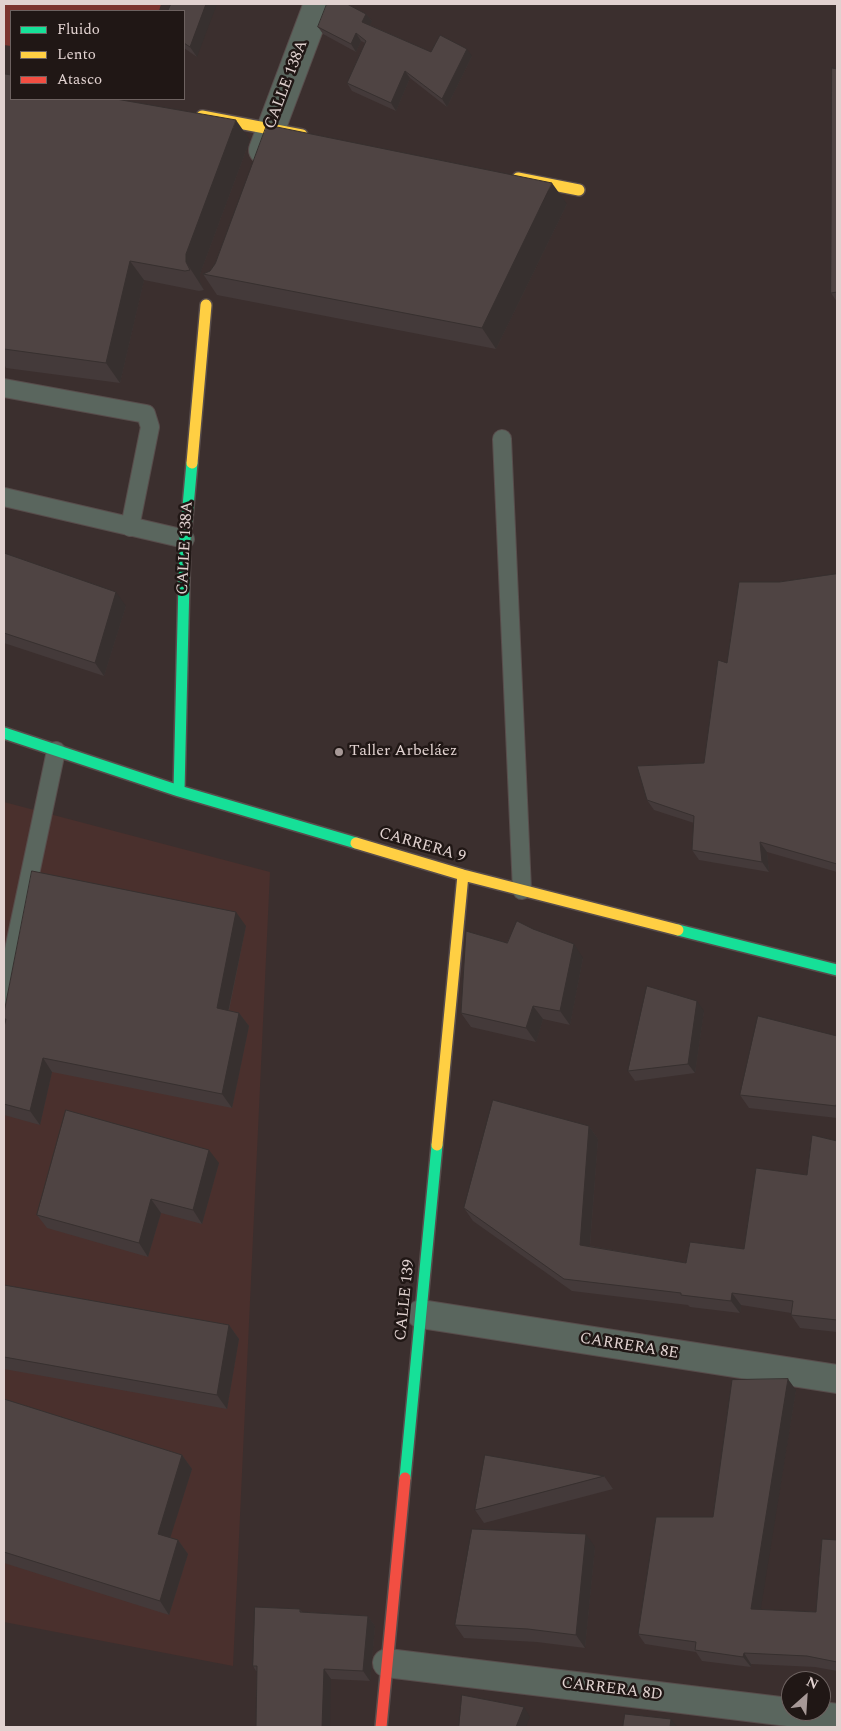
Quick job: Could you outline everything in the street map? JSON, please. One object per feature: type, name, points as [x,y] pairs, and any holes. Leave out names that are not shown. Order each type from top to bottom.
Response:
[{"type":"street","name":"CALLE 138A","points":[[254,175],[318,4]]},
{"type":"street","points":[[195,114],[309,136]]},
{"type":"street","points":[[502,175],[579,190]]},
{"type":"street","name":"CALLE 138A","points":[[179,791],[185,539],[206,305]]},
{"type":"street","name":"CARRERA 9","points":[[4,734],[179,791],[464,875],[837,970]]},
{"type":"street","name":"CALLE 139","points":[[381,1727],[464,875]]},
{"type":"street","name":"CARRERA 8E","points":[[421,1314],[837,1380]]},
{"type":"street","name":"CARRERA 8D","points":[[387,1663],[837,1718]]},
{"type":"lane","points":[[4,388],[146,414],[150,428],[130,527]]},
{"type":"lane","points":[[502,439],[522,890]]},
{"type":"lane","points":[[4,497],[185,539]]},
{"type":"lane","points":[[4,998],[56,751]]},
{"type":"shaded area","points":[[4,4],[161,4],[159,10],[10,10],[10,46],[4,45]]},
{"type":"shaded area","points":[[4,802],[270,872],[233,1666],[4,1622]]},
{"type":"building","points":[[171,4],[206,4],[190,47],[185,44],[185,10],[168,10]]},
{"type":"building","points":[[327,4],[347,4],[366,14],[362,22],[431,52],[440,35],[467,49],[442,99],[405,71],[391,103],[347,83],[366,41],[356,33],[351,44],[318,27]]},
{"type":"building","points":[[832,68],[837,69],[837,292],[831,293]]},
{"type":"building","points":[[4,75],[10,75],[10,100],[122,100],[236,120],[186,254],[186,262],[190,270],[185,271],[130,261],[106,363],[4,349]]},
{"type":"building","points":[[267,125],[552,183],[482,328],[203,274],[210,271],[215,264]]},
{"type":"building","points":[[4,553],[116,592],[95,663],[4,633]]},
{"type":"building","points":[[837,574],[837,864],[760,842],[762,862],[692,850],[694,816],[647,800],[637,766],[704,763],[718,660],[727,663],[739,582],[779,582]]},
{"type":"building","points":[[32,871],[236,912],[217,1008],[239,1013],[222,1094],[43,1058],[30,1111],[4,1104],[4,1027],[6,1019],[4,1019],[4,1013]]},
{"type":"building","points":[[517,921],[574,944],[560,1011],[533,1006],[526,1028],[461,1013],[466,931],[507,943]]},
{"type":"building","points":[[647,986],[697,1001],[688,1064],[628,1071]]},
{"type":"building","points":[[758,1016],[837,1036],[836,1106],[740,1095]]},
{"type":"building","points":[[493,1100],[589,1126],[580,1245],[686,1263],[690,1242],[744,1249],[756,1168],[807,1175],[812,1135],[837,1141],[837,1320],[791,1315],[793,1301],[732,1293],[731,1301],[564,1279],[464,1208]]},
{"type":"building","points":[[66,1110],[209,1150],[193,1210],[151,1199],[139,1243],[37,1215]]},
{"type":"building","points":[[4,1285],[229,1325],[217,1395],[4,1357]]},
{"type":"building","points":[[788,1379],[751,1609],[816,1612],[822,1539],[837,1540],[837,1662],[807,1656],[744,1653],[743,1657],[695,1650],[696,1642],[638,1634],[656,1517],[713,1517],[732,1380]]},
{"type":"building","points":[[4,1399],[182,1455],[158,1534],[178,1540],[160,1601],[4,1552]]},
{"type":"building","points":[[485,1455],[604,1476],[475,1510]]},
{"type":"building","points":[[472,1529],[586,1534],[576,1635],[528,1629],[455,1625]]},
{"type":"building","points":[[255,1607],[300,1609],[300,1612],[368,1616],[363,1671],[324,1669],[322,1727],[256,1727],[257,1666],[253,1666]]},
{"type":"building","points":[[462,1695],[524,1707],[516,1727],[459,1727]]},
{"type":"building","points":[[625,1714],[671,1719],[670,1727],[623,1727]]},
{"type":"traffic: fast","points":[[179,791],[185,539],[192,463]]},
{"type":"traffic: fast","points":[[4,733],[179,791],[356,843]]},
{"type":"traffic: fast","points":[[678,930],[837,970]]},
{"type":"traffic: fast","points":[[405,1478],[437,1145]]},
{"type":"traffic: slow","points":[[202,116],[302,135]]},
{"type":"traffic: slow","points":[[518,178],[579,190]]},
{"type":"traffic: slow","points":[[192,463],[206,305]]},
{"type":"traffic: slow","points":[[356,843],[463,875],[678,930]]},
{"type":"traffic: slow","points":[[437,1145],[463,875]]},
{"type":"traffic: jam","points":[[381,1727],[405,1478]]},
{"type":"place","name":"Taller Arbeláez","points":[[339,752]]}]
